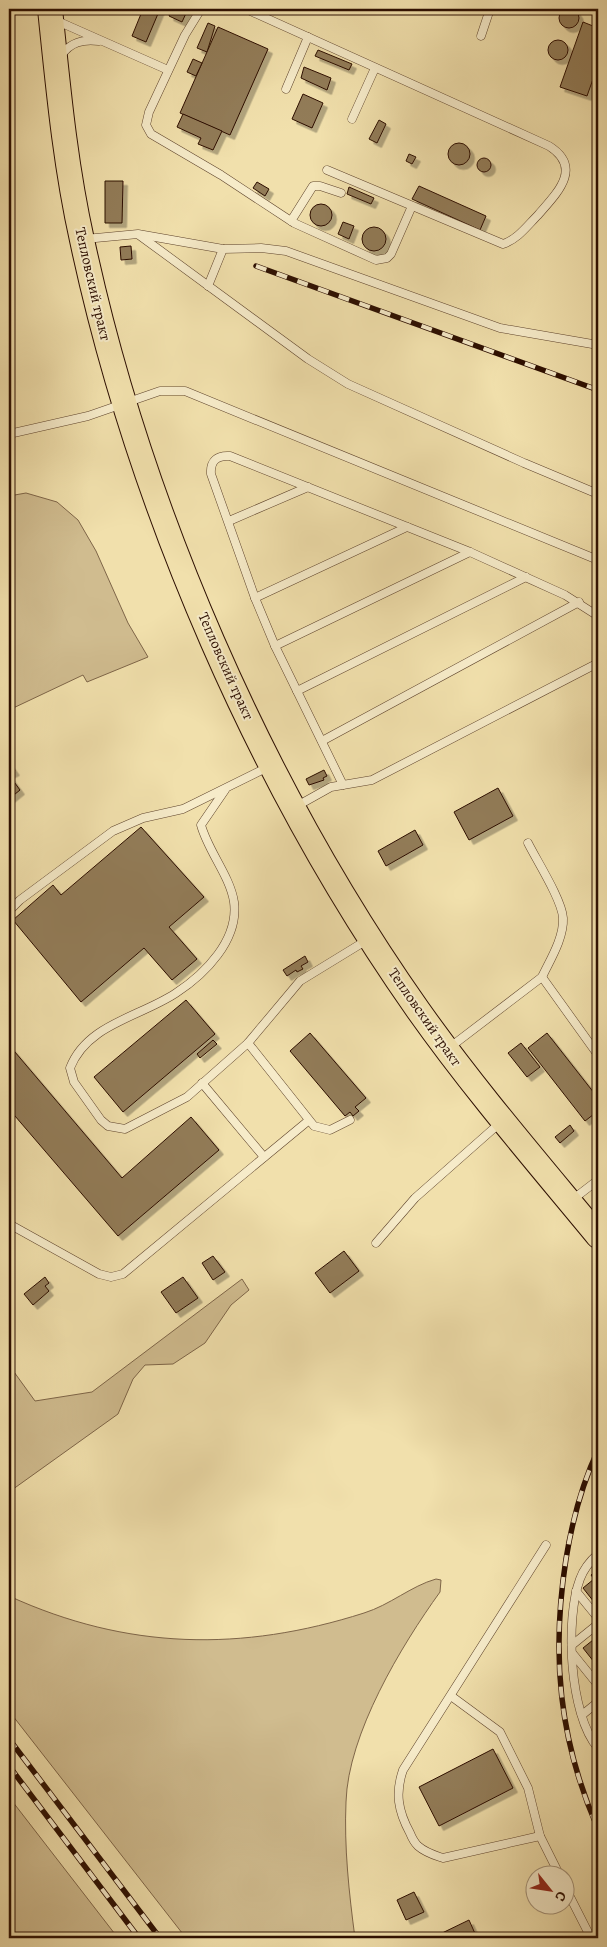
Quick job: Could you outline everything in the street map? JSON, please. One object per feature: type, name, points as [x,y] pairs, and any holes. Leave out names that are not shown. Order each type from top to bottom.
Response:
[{"type":"main road","name":"Тепловский тракт","points":[[50,14],[66,145],[82,240],[102,327],[124,403],[163,517],[205,621],[272,765],[371,937],[446,1050],[502,1121],[598,1236]]},
{"type":"lane","points":[[201,9],[168,70],[147,120],[148,130],[151,134],[220,174],[291,221],[381,260],[391,254],[412,206]]},
{"type":"lane","points":[[246,9],[549,146],[559,153],[565,165],[565,178],[560,190],[516,238],[503,244],[327,170]]},
{"type":"lane","points":[[481,36],[490,9]]},
{"type":"lane","points":[[50,14],[168,70]]},
{"type":"lane","points":[[286,89],[308,37]]},
{"type":"lane","points":[[56,65],[65,49],[73,44],[86,41],[106,42]]},
{"type":"lane","points":[[352,119],[375,68]]},
{"type":"lane","points":[[291,221],[313,186],[320,186],[341,194]]},
{"type":"lane","points":[[82,240],[121,234],[138,234],[223,249],[260,248],[286,251],[500,328],[598,345]]},
{"type":"lane","points":[[138,234],[308,359],[348,384],[598,494]]},
{"type":"lane","points":[[208,286],[223,249]]},
{"type":"lane","points":[[9,434],[88,416],[160,390],[171,389],[197,395],[598,560]]},
{"type":"lane","points":[[343,785],[275,646],[255,598],[211,474],[213,463],[222,455],[230,456],[470,552],[579,602],[598,616]]},
{"type":"lane","points":[[229,521],[308,487]]},
{"type":"lane","points":[[255,598],[407,527]]},
{"type":"lane","points":[[275,646],[470,552]]},
{"type":"lane","points":[[297,691],[526,577]]},
{"type":"lane","points":[[322,741],[579,602]]},
{"type":"lane","points":[[295,807],[327,789],[372,780],[598,663]]},
{"type":"lane","points":[[9,911],[20,900],[113,831],[143,818],[183,809],[225,790],[272,765]]},
{"type":"lane","points":[[225,790],[201,825],[204,838],[234,900],[235,914],[232,931],[223,948],[210,963],[176,994],[137,1011],[102,1031],[80,1048],[70,1068],[74,1082],[94,1113],[108,1126],[126,1129],[178,1102],[248,1043],[300,980],[371,937]]},
{"type":"lane","points":[[446,1050],[542,977],[556,946],[563,917],[560,905],[528,843]]},
{"type":"lane","points":[[542,977],[598,1055]]},
{"type":"lane","points":[[248,1043],[308,1121],[318,1129],[330,1130],[350,1120]]},
{"type":"lane","points":[[202,1083],[264,1157]]},
{"type":"lane","points":[[9,1224],[100,1274],[116,1276],[123,1274],[308,1121]]},
{"type":"lane","points":[[376,1243],[415,1198],[502,1121]]},
{"type":"lane","points":[[570,1202],[595,1182],[598,1174]]},
{"type":"lane","points":[[540,1836],[443,1858],[428,1854],[417,1845],[403,1820],[398,1802],[397,1786],[403,1770],[546,1545]]},
{"type":"lane","points":[[598,1554],[584,1569],[576,1591],[572,1645],[582,1715],[589,1735],[598,1748]]},
{"type":"lane","points":[[576,1591],[598,1618]]},
{"type":"lane","points":[[572,1645],[598,1624]]},
{"type":"lane","points":[[573,1654],[598,1685]]},
{"type":"lane","points":[[451,1696],[500,1732],[528,1788],[540,1836],[554,1864]]},
{"type":"lane","points":[[582,1715],[598,1702]]},
{"type":"lane","points":[[574,1905],[591,1938]]},
{"type":"path","points":[[9,1927],[17,1938]]},
{"type":"shaded area","points":[[26,493],[57,502],[78,520],[96,551],[128,623],[148,657],[87,682],[83,675],[9,710],[9,496]]},
{"type":"shaded area","points":[[242,1279],[249,1290],[231,1305],[205,1343],[173,1364],[145,1365],[133,1379],[118,1414],[9,1492],[9,1365],[35,1401],[92,1392]]},
{"type":"shaded area","points":[[436,1579],[441,1580],[440,1592],[409,1638],[379,1692],[356,1748],[349,1776],[346,1802],[346,1853],[355,1938],[186,1938],[9,1711],[9,1596],[53,1614],[97,1627],[141,1635],[185,1639],[229,1639],[319,1626],[364,1613],[374,1610],[418,1586]]},
{"type":"shaded area","points":[[9,1797],[118,1938],[9,1938]]},
{"type":"building","points":[[569,8],[576,11],[579,18],[576,25],[569,28],[562,25],[559,18],[562,11]]},
{"type":"building","points":[[143,9],[160,9],[146,42],[132,36]]},
{"type":"building","points":[[172,9],[188,9],[182,22],[169,16]]},
{"type":"building","points":[[583,22],[598,28],[598,65],[587,96],[560,87]]},
{"type":"building","points":[[208,23],[215,26],[207,52],[197,48]]},
{"type":"building","points":[[218,27],[268,49],[230,135],[180,113]]},
{"type":"building","points":[[558,40],[565,43],[568,50],[565,57],[558,60],[551,57],[548,50],[551,43]]},
{"type":"building","points":[[318,50],[352,64],[349,70],[315,56]]},
{"type":"building","points":[[193,59],[202,63],[196,76],[187,72]]},
{"type":"building","points":[[304,67],[331,78],[327,90],[301,78]]},
{"type":"building","points":[[303,94],[323,103],[312,128],[292,119]]},
{"type":"building","points":[[183,114],[222,131],[213,150],[198,144],[201,138],[177,127]]},
{"type":"building","points":[[379,120],[386,124],[377,143],[369,139]]},
{"type":"building","points":[[459,143],[467,146],[470,154],[467,162],[459,165],[451,162],[448,154],[451,146]]},
{"type":"building","points":[[409,154],[416,157],[412,164],[406,161]]},
{"type":"building","points":[[481,158],[487,158],[491,165],[487,172],[481,172],[477,168],[477,162]]},
{"type":"building","points":[[105,181],[123,181],[122,223],[105,223]]},
{"type":"building","points":[[257,182],[269,189],[265,196],[253,188]]},
{"type":"building","points":[[419,186],[486,216],[480,230],[412,199]]},
{"type":"building","points":[[349,187],[374,198],[371,204],[347,194]]},
{"type":"building","points":[[321,204],[329,207],[332,215],[329,223],[321,226],[313,223],[310,215],[313,207]]},
{"type":"building","points":[[343,222],[354,226],[349,239],[338,234]]},
{"type":"building","points":[[374,227],[382,231],[386,239],[382,247],[374,251],[366,247],[362,239],[366,231]]},
{"type":"building","points":[[131,246],[132,259],[121,260],[120,247]]},
{"type":"building","points":[[9,765],[15,771],[9,774]]},
{"type":"building","points":[[324,770],[327,776],[323,778],[324,780],[309,785],[306,779]]},
{"type":"building","points":[[9,775],[20,790],[9,799]]},
{"type":"building","points":[[498,788],[513,816],[469,840],[454,812]]},
{"type":"building","points":[[141,827],[204,897],[169,927],[197,959],[172,980],[144,948],[81,1002],[13,920],[53,885],[61,895]]},
{"type":"building","points":[[415,830],[423,845],[386,866],[378,851]]},
{"type":"building","points":[[305,956],[308,962],[301,966],[303,969],[297,972],[296,970],[287,976],[283,970]]},
{"type":"building","points":[[186,1000],[215,1034],[123,1112],[94,1077]]},
{"type":"building","points":[[310,1033],[366,1098],[355,1107],[359,1111],[353,1116],[350,1112],[345,1116],[290,1051]]},
{"type":"building","points":[[547,1033],[598,1098],[598,1111],[585,1121],[528,1048]]},
{"type":"building","points":[[213,1040],[217,1044],[200,1058],[197,1054]]},
{"type":"building","points":[[521,1043],[540,1067],[527,1077],[508,1053]]},
{"type":"building","points":[[9,1045],[122,1178],[191,1117],[219,1150],[118,1236],[9,1109]]},
{"type":"building","points":[[570,1125],[574,1131],[560,1143],[555,1137]]},
{"type":"building","points":[[344,1251],[359,1271],[330,1293],[315,1273]]},
{"type":"building","points":[[213,1256],[225,1272],[213,1280],[202,1263]]},
{"type":"building","points":[[45,1277],[49,1283],[45,1286],[49,1291],[33,1305],[24,1294]]},
{"type":"building","points":[[183,1277],[198,1298],[176,1313],[161,1292]]},
{"type":"building","points":[[597,1570],[598,1607],[583,1588],[594,1579],[591,1575]]},
{"type":"building","points":[[598,1636],[598,1667],[583,1648]]},
{"type":"building","points":[[493,1749],[513,1788],[439,1826],[419,1787]]},
{"type":"building","points":[[414,1892],[424,1912],[406,1920],[397,1900]]},
{"type":"building","points":[[469,1920],[477,1938],[440,1938],[438,1935]]},
{"type":"railway","points":[[256,266],[598,390]]},
{"type":"railway","points":[[598,1450],[582,1490],[571,1531],[561,1595],[559,1629],[559,1663],[567,1730],[574,1763],[598,1829]]},
{"type":"railway","points":[[9,1739],[160,1938]]},
{"type":"railway","points":[[9,1766],[139,1938]]}]
